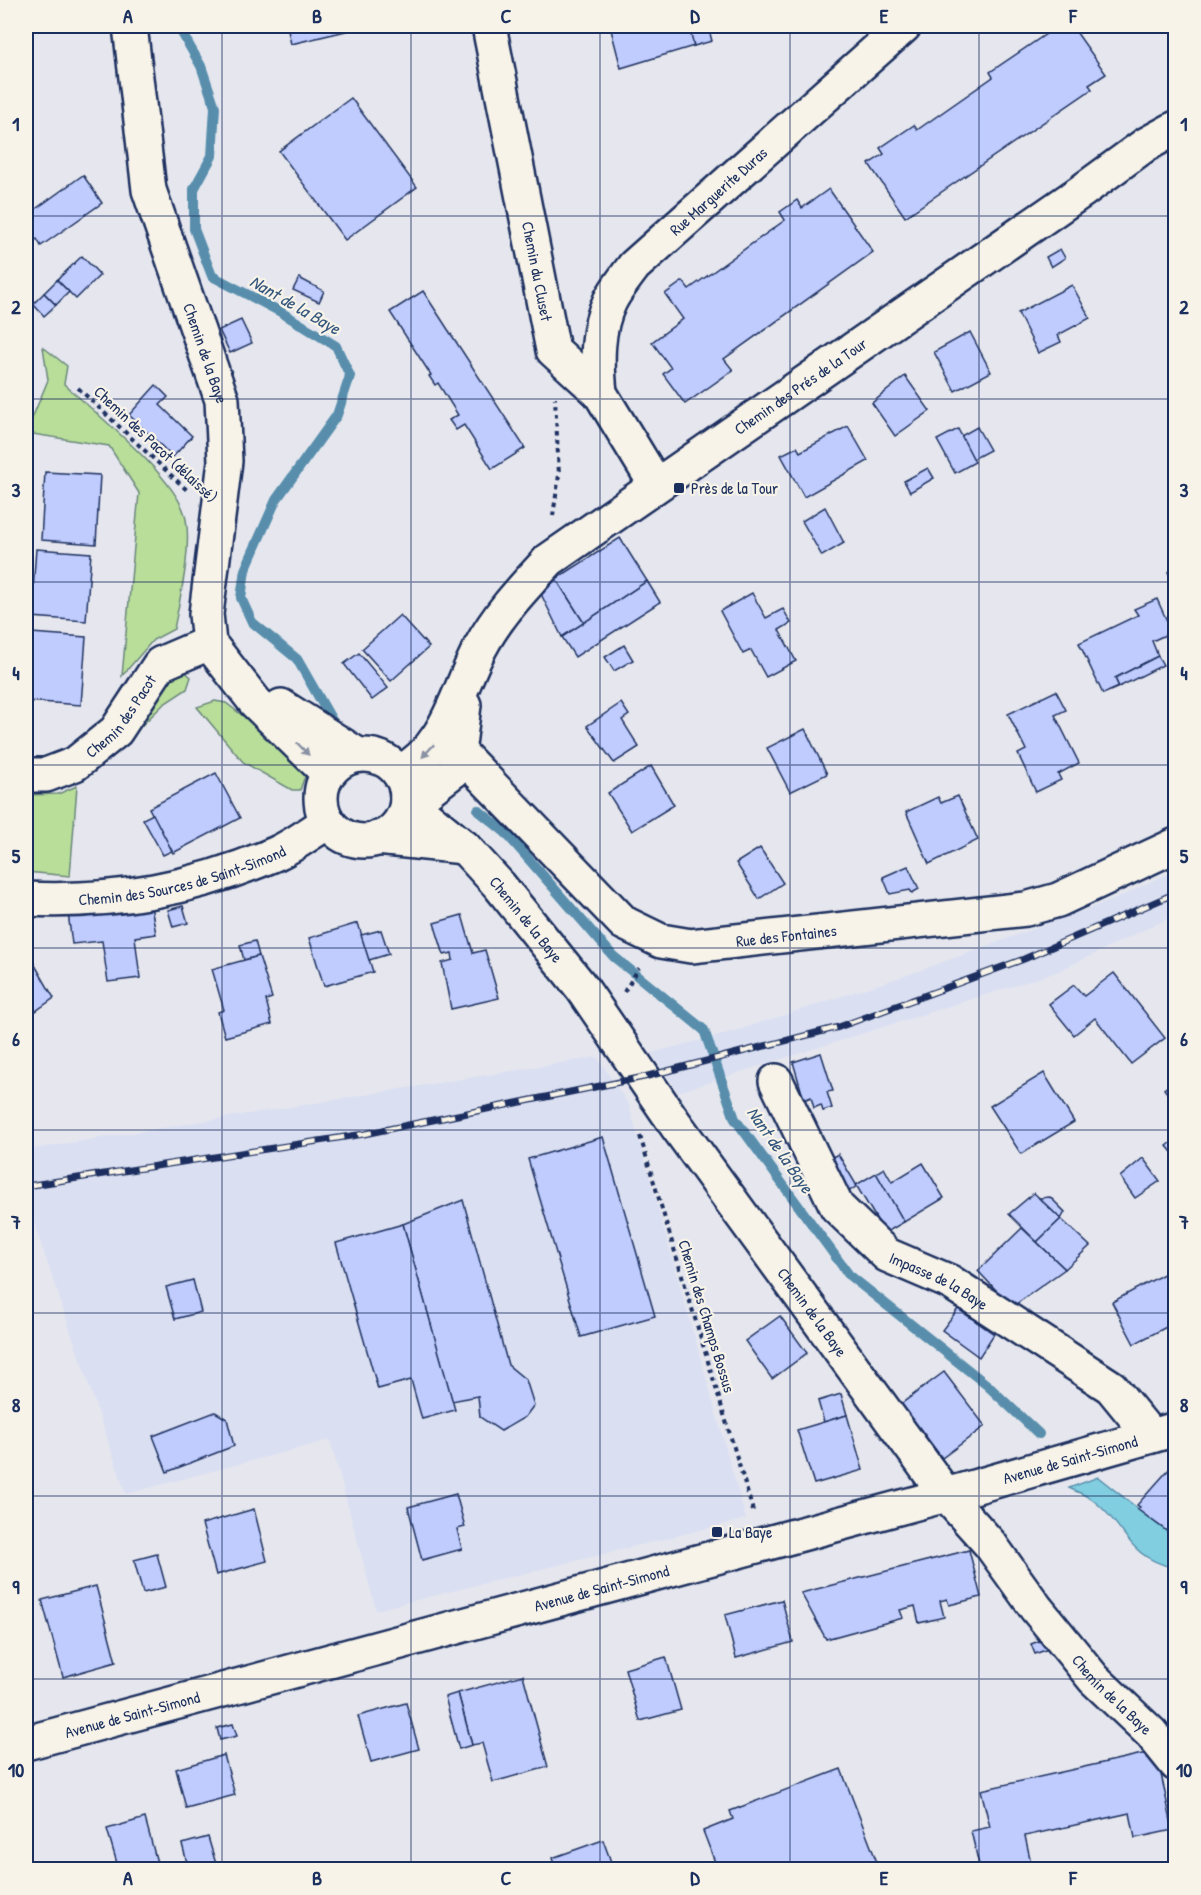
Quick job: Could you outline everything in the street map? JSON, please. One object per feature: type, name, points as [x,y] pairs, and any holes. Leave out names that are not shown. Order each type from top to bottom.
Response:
[{"type":"street","name":"Chemin de la Baye","points":[[130,26],[149,190],[222,400],[225,461],[206,614],[209,643]]},
{"type":"street","name":"Chemin du Cluset","points":[[489,26],[553,350]]},
{"type":"street","name":"Rue Marguerite Duras","points":[[600,393],[597,361],[610,301],[634,266],[904,26]]},
{"type":"street","name":"Chemin des Prés de la Tour","points":[[466,682],[480,648],[504,609],[549,560],[1145,145],[1176,128]]},
{"type":"street","points":[[553,350],[597,361]]},
{"type":"street","points":[[553,350],[600,393],[656,485]]},
{"type":"street","points":[[209,643],[256,704],[328,773]]},
{"type":"street","name":"Chemin des Pacot","points":[[26,775],[46,775],[75,764],[116,731],[160,664],[209,643]]},
{"type":"street","points":[[234,677],[358,755],[381,758],[404,793]]},
{"type":"street","name":"Chemin de la Baye","points":[[465,847],[453,805],[466,682]]},
{"type":"street","points":[[358,755],[336,764],[328,773],[321,797],[328,822],[350,838],[364,841],[390,832],[400,821],[404,793],[426,754],[439,739],[466,682]]},
{"type":"street","points":[[404,793],[426,792],[458,761]]},
{"type":"street","name":"Rue des Fontaines","points":[[458,761],[624,923],[661,941],[691,946],[1026,909],[1058,900],[1176,845]]},
{"type":"street","name":"Chemin de la Baye","points":[[404,793],[427,817],[465,847],[499,885],[582,988],[660,1102],[946,1495],[990,1544],[1036,1608],[1094,1679],[1151,1733],[1176,1764]]},
{"type":"street","name":"Chemin des Sources de Saint-Simond","points":[[26,899],[64,901],[157,893],[220,874],[279,852],[328,822]]},
{"type":"street","points":[[377,838],[465,847]]},
{"type":"street","name":"Impasse de la Baye","points":[[776,1081],[837,1208],[878,1247],[887,1255],[950,1282],[1111,1387],[1163,1432]]},
{"type":"street","name":"Avenue de Saint-Simond","points":[[26,1743],[946,1495],[1163,1432]]},
{"type":"path","points":[[553,350],[559,475],[553,518]]},
{"type":"path","name":"Chemin des Pacot (délaissé)","points":[[78,388],[217,518]]},
{"type":"path","points":[[619,1000],[640,966]]},
{"type":"path","name":"Chemin des Champs Bossus","points":[[660,1102],[648,1110],[639,1133],[763,1544]]},
{"type":"shaded area","points":[[1175,870],[1175,915],[1057,972],[678,1092],[651,1053],[735,1031],[913,973],[1115,899]]},
{"type":"shaded area","points":[[597,1057],[629,1105],[746,1519],[376,1610],[330,1440],[126,1494],[30,1212],[26,1212],[26,1150]]},
{"type":"green space","points":[[43,347],[67,366],[64,384],[150,464],[178,499],[185,515],[187,556],[174,629],[153,640],[122,676],[139,493],[109,446],[26,433],[48,380]]},
{"type":"green space","points":[[184,671],[191,677],[187,689],[164,704],[138,729],[140,720],[166,679]]},
{"type":"green space","points":[[215,701],[226,703],[299,759],[305,776],[300,790],[292,790],[243,762],[197,707]]},
{"type":"green space","points":[[77,786],[70,876],[26,872],[26,795],[58,794]]},
{"type":"water","points":[[1098,1477],[1175,1538],[1175,1568],[1146,1557],[1136,1549],[1105,1511],[1085,1495],[1069,1488]]},
{"type":"building","points":[[287,26],[367,26],[291,44]]},
{"type":"building","points":[[610,26],[689,26],[694,46],[621,68]]},
{"type":"building","points":[[689,26],[708,26],[712,41],[694,46]]},
{"type":"building","points":[[1058,26],[1072,26],[1106,74],[1089,85],[1092,89],[905,217],[869,164],[884,154],[880,148],[914,125],[917,130],[993,77],[990,72]]},
{"type":"building","points":[[351,98],[417,187],[345,240],[279,151]]},
{"type":"building","points":[[83,175],[102,203],[41,246],[37,239],[26,247],[26,216]]},
{"type":"building","points":[[829,189],[873,252],[724,359],[733,370],[685,404],[663,374],[671,368],[652,342],[683,319],[665,294],[683,281],[689,289],[785,220],[780,212],[797,200],[802,208]]},
{"type":"building","points":[[1060,249],[1065,258],[1051,267],[1046,257]]},
{"type":"building","points":[[82,256],[100,275],[76,299],[57,280]]},
{"type":"building","points":[[299,278],[324,291],[319,302],[293,290]]},
{"type":"building","points":[[57,280],[69,292],[56,305],[44,293]]},
{"type":"building","points":[[1072,285],[1090,318],[1058,335],[1061,342],[1038,353],[1018,313]]},
{"type":"building","points":[[423,291],[525,448],[492,469],[464,425],[456,430],[449,420],[458,415],[438,383],[435,385],[429,376],[431,375],[390,312]]},
{"type":"building","points":[[44,293],[56,305],[44,316],[33,304]]},
{"type":"building","points":[[241,320],[252,343],[230,353],[219,330]]},
{"type":"building","points":[[970,332],[991,372],[955,391],[934,352]]},
{"type":"building","points":[[905,376],[930,411],[895,436],[872,403]]},
{"type":"building","points":[[156,385],[168,397],[160,405],[192,436],[173,457],[129,415]]},
{"type":"building","points":[[848,426],[868,461],[804,497],[781,455],[797,447],[800,452]]},
{"type":"building","points":[[977,427],[990,450],[973,459],[961,436]]},
{"type":"building","points":[[958,429],[975,462],[955,473],[937,440]]},
{"type":"building","points":[[928,468],[934,478],[910,492],[904,481]]},
{"type":"building","points":[[45,472],[100,475],[96,544],[41,540]]},
{"type":"building","points":[[825,507],[844,543],[822,556],[802,521]]},
{"type":"building","points":[[620,538],[647,581],[584,623],[556,579]]},
{"type":"building","points":[[36,549],[91,553],[86,621],[31,617]]},
{"type":"building","points":[[1176,569],[1176,588],[1168,572]]},
{"type":"building","points":[[556,579],[584,623],[562,637],[541,594]]},
{"type":"building","points":[[647,581],[660,602],[575,657],[562,637]]},
{"type":"building","points":[[752,593],[766,618],[783,609],[791,623],[779,630],[796,661],[766,677],[751,650],[743,654],[720,611]]},
{"type":"building","points":[[1157,599],[1172,632],[1152,641],[1158,656],[1115,678],[1119,687],[1103,694],[1079,643],[1138,615],[1134,609]]},
{"type":"building","points":[[400,615],[429,647],[391,681],[362,649]]},
{"type":"building","points":[[31,633],[86,637],[81,705],[26,701]]},
{"type":"building","points":[[624,645],[633,660],[614,671],[605,657]]},
{"type":"building","points":[[359,653],[388,688],[372,700],[344,664]]},
{"type":"building","points":[[1158,656],[1163,665],[1119,687],[1115,678]]},
{"type":"building","points":[[1056,691],[1066,710],[1055,715],[1079,763],[1058,774],[1061,780],[1036,792],[1018,754],[1026,750],[1008,714]]},
{"type":"building","points":[[621,703],[629,715],[622,720],[639,747],[614,763],[587,726]]},
{"type":"building","points":[[805,729],[827,774],[790,792],[767,748]]},
{"type":"building","points":[[651,766],[674,805],[632,831],[608,793]]},
{"type":"building","points":[[216,773],[240,818],[173,853],[149,808]]},
{"type":"building","points":[[958,796],[978,840],[929,864],[906,812],[938,797],[941,803]]},
{"type":"building","points":[[153,814],[172,851],[163,855],[143,819]]},
{"type":"building","points":[[760,848],[783,883],[759,899],[736,863]]},
{"type":"building","points":[[908,866],[919,889],[912,893],[910,890],[890,894],[883,877]]},
{"type":"building","points":[[151,906],[156,934],[135,937],[140,978],[108,982],[102,941],[72,944],[68,913],[119,914]]},
{"type":"building","points":[[183,906],[188,923],[173,927],[168,910]]},
{"type":"building","points":[[462,915],[473,953],[485,950],[499,998],[451,1009],[442,963],[453,960],[452,953],[444,955],[434,923]]},
{"type":"building","points":[[358,923],[373,972],[324,986],[309,938]]},
{"type":"building","points":[[381,930],[389,954],[369,960],[361,935]]},
{"type":"building","points":[[255,941],[259,956],[244,960],[240,945]]},
{"type":"building","points":[[259,956],[272,998],[266,1000],[272,1024],[225,1037],[218,1012],[224,1010],[212,969]]},
{"type":"building","points":[[32,960],[54,998],[26,1018],[26,963]]},
{"type":"building","points":[[1114,973],[1165,1038],[1131,1064],[1095,1018],[1074,1035],[1049,1004],[1074,985],[1084,996]]},
{"type":"building","points":[[821,1053],[833,1091],[827,1092],[832,1108],[823,1111],[821,1105],[814,1108],[811,1097],[804,1100],[793,1062]]},
{"type":"building","points":[[1044,1073],[1074,1122],[1021,1154],[990,1106]]},
{"type":"building","points":[[1176,1080],[1176,1105],[1164,1089]]},
{"type":"building","points":[[603,1137],[655,1316],[581,1337],[528,1159]]},
{"type":"building","points":[[1176,1139],[1176,1157],[1167,1146]]},
{"type":"building","points":[[838,1154],[857,1186],[845,1194],[825,1161]]},
{"type":"building","points":[[1143,1158],[1160,1181],[1135,1198],[1120,1177]]},
{"type":"building","points":[[923,1163],[944,1198],[904,1222],[876,1173],[884,1168],[892,1182]]},
{"type":"building","points":[[876,1173],[904,1222],[885,1233],[856,1185]]},
{"type":"building","points":[[1034,1193],[1061,1219],[1037,1242],[1009,1214]]},
{"type":"building","points":[[1050,1197],[1065,1212],[1061,1219],[1039,1198]]},
{"type":"building","points":[[463,1200],[508,1365],[526,1380],[534,1405],[525,1417],[501,1431],[480,1417],[478,1396],[452,1401],[403,1224]]},
{"type":"building","points":[[1061,1219],[1090,1246],[1065,1269],[1037,1242]]},
{"type":"building","points":[[403,1224],[455,1410],[422,1419],[411,1380],[378,1389],[336,1243]]},
{"type":"building","points":[[1022,1228],[1065,1269],[1012,1307],[978,1271]]},
{"type":"building","points":[[1171,1270],[1176,1278],[1176,1322],[1134,1344],[1112,1302]]},
{"type":"building","points":[[193,1280],[201,1312],[175,1319],[166,1287]]},
{"type":"building","points":[[958,1309],[994,1334],[979,1357],[942,1330]]},
{"type":"building","points":[[780,1316],[807,1353],[772,1379],[745,1341]]},
{"type":"building","points":[[944,1372],[985,1426],[942,1458],[901,1404]]},
{"type":"building","points":[[841,1394],[847,1415],[824,1422],[818,1401]]},
{"type":"building","points":[[215,1412],[227,1419],[234,1446],[167,1472],[153,1436]]},
{"type":"building","points":[[847,1415],[863,1470],[814,1484],[797,1430]]},
{"type":"building","points":[[1171,1467],[1173,1470],[1176,1467],[1176,1538],[1137,1509],[1140,1507],[1137,1505]]},
{"type":"building","points":[[456,1494],[465,1527],[457,1529],[462,1549],[422,1560],[408,1507]]},
{"type":"building","points":[[254,1509],[267,1561],[216,1575],[202,1524]]},
{"type":"building","points":[[969,1550],[981,1597],[949,1605],[947,1599],[940,1601],[944,1617],[919,1623],[915,1606],[900,1610],[903,1618],[826,1639],[801,1593]]},
{"type":"building","points":[[157,1554],[166,1587],[143,1593],[134,1560]]},
{"type":"building","points":[[96,1586],[116,1662],[63,1677],[42,1600]]},
{"type":"building","points":[[782,1600],[793,1642],[736,1658],[725,1615]]},
{"type":"building","points":[[1045,1639],[1048,1649],[1035,1654],[1031,1644]]},
{"type":"building","points":[[666,1657],[681,1710],[640,1721],[625,1669]]},
{"type":"building","points":[[523,1675],[548,1767],[493,1782],[482,1743],[472,1745],[458,1693]]},
{"type":"building","points":[[458,1693],[472,1745],[459,1749],[445,1697]]},
{"type":"building","points":[[406,1703],[419,1749],[371,1762],[358,1716]]},
{"type":"building","points":[[233,1724],[237,1736],[220,1740],[217,1728]]},
{"type":"building","points":[[1156,1751],[1173,1830],[1135,1838],[1130,1813],[1025,1836],[1032,1867],[996,1870],[995,1865],[980,1869],[971,1831],[990,1827],[981,1790]]},
{"type":"building","points":[[224,1755],[235,1795],[186,1808],[176,1769]]},
{"type":"building","points":[[841,1769],[880,1870],[718,1870],[703,1831],[733,1819],[730,1811]]},
{"type":"building","points":[[145,1818],[159,1870],[119,1870],[107,1829]]},
{"type":"building","points":[[208,1837],[216,1864],[189,1870],[182,1844]]},
{"type":"building","points":[[603,1840],[614,1870],[556,1870],[552,1858]]},
{"type":"waterway","name":"Nant de la Baye","points":[[178,26],[201,66],[215,107],[212,156],[194,189],[194,229],[212,276],[279,311],[336,346],[350,376],[337,415],[276,500],[245,570],[241,598],[252,622],[297,659],[333,722]]},
{"type":"waterway","name":"Nant de la Baye","points":[[478,810],[505,832],[613,956],[704,1030],[735,1119],[849,1275],[987,1385],[1039,1434]]},
{"type":"railway","points":[[26,1186],[364,1134],[644,1077],[839,1027],[1024,959],[1176,893]]},
{"type":"place","name":"Près de la Tour","points":[[679,488]]},
{"type":"place","name":"La Baye","points":[[717,1532]]}]
